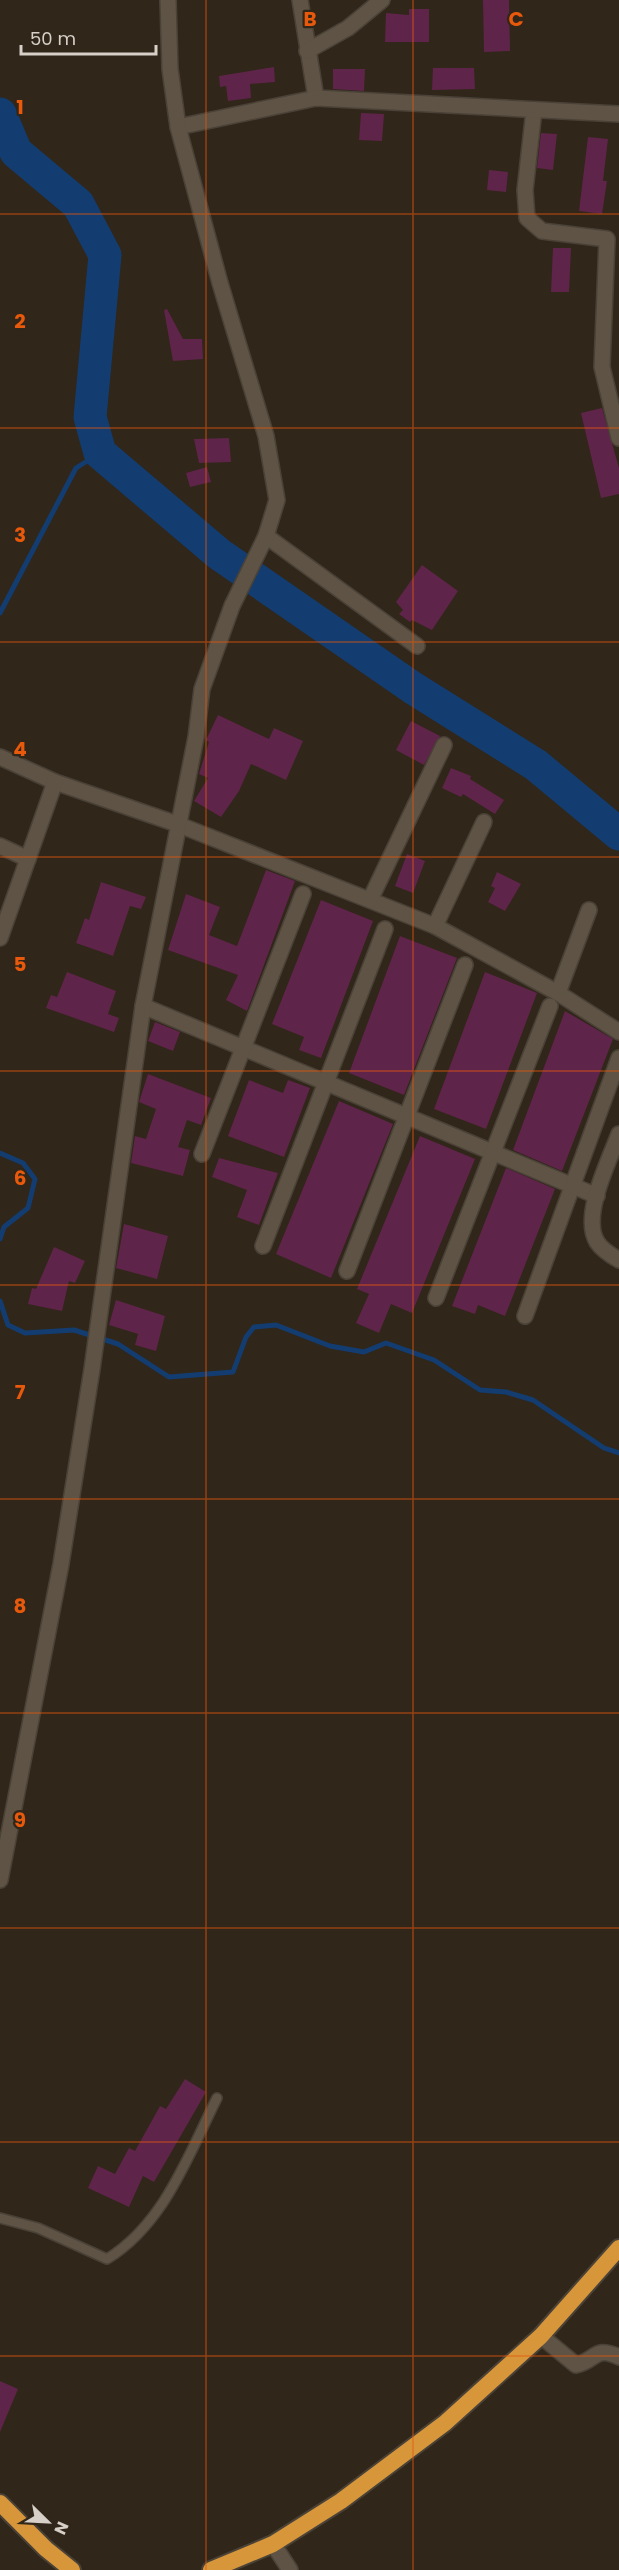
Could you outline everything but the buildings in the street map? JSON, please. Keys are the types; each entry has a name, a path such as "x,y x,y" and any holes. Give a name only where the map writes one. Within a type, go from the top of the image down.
{"highway":[{"path":"211,2570 273,2544 341,2501 445,2423 541,2336 619,2248"},
{"path":"0,2503 46,2549 72,2570"}],"street":[{"path":"0,1880 61,1564 92,1369 143,1006 196,736 202,689 232,606 267,536 278,500 266,436 220,283 178,127 170,69 168,0"},
{"path":"300,0 316,98"},
{"path":"307,51 348,28 382,0"},
{"path":"178,127 316,98 619,114"},
{"path":"534,110 525,190 527,218 542,231 613,238 602,367 619,438"},
{"path":"267,536 417,646"},
{"path":"370,900 444,745"},
{"path":"0,757 55,782 177,824 435,926 554,999 619,1032"},
{"path":"1,932 55,782"},
{"path":"435,926 484,822"},
{"path":"0,846 28,859"},
{"path":"202,1154 303,894"},
{"path":"436,1298 589,910"},
{"path":"263,1246 385,929"},
{"path":"348,1271 465,965"},
{"path":"143,1006 597,1196"},
{"path":"525,1316 619,1058"},
{"path":"619,1134 597,1196 591,1222 598,1244 619,1260"},
{"path":"541,2336 576,2366 597,2353 604,2352 619,2357"},
{"path":"273,2544 291,2570"}],"lane":[{"path":"0,2218 38,2228 107,2259 129,2245 150,2224 217,2098"}],"waterway":[{"path":"0,114 16,152 78,204 105,255 90,417 100,453 219,554 413,688 536,765 619,834"},
{"path":"0,613 76,468 100,453"},
{"path":"0,1153 23,1163 35,1179 28,1208 4,1227 0,1239"},
{"path":"0,1301 8,1325 25,1333 74,1330 118,1344 169,1377 233,1372 246,1337 254,1327 276,1325 330,1346 364,1352 386,1343 434,1360 480,1390 506,1392 533,1400 604,1448 619,1453"}]}
